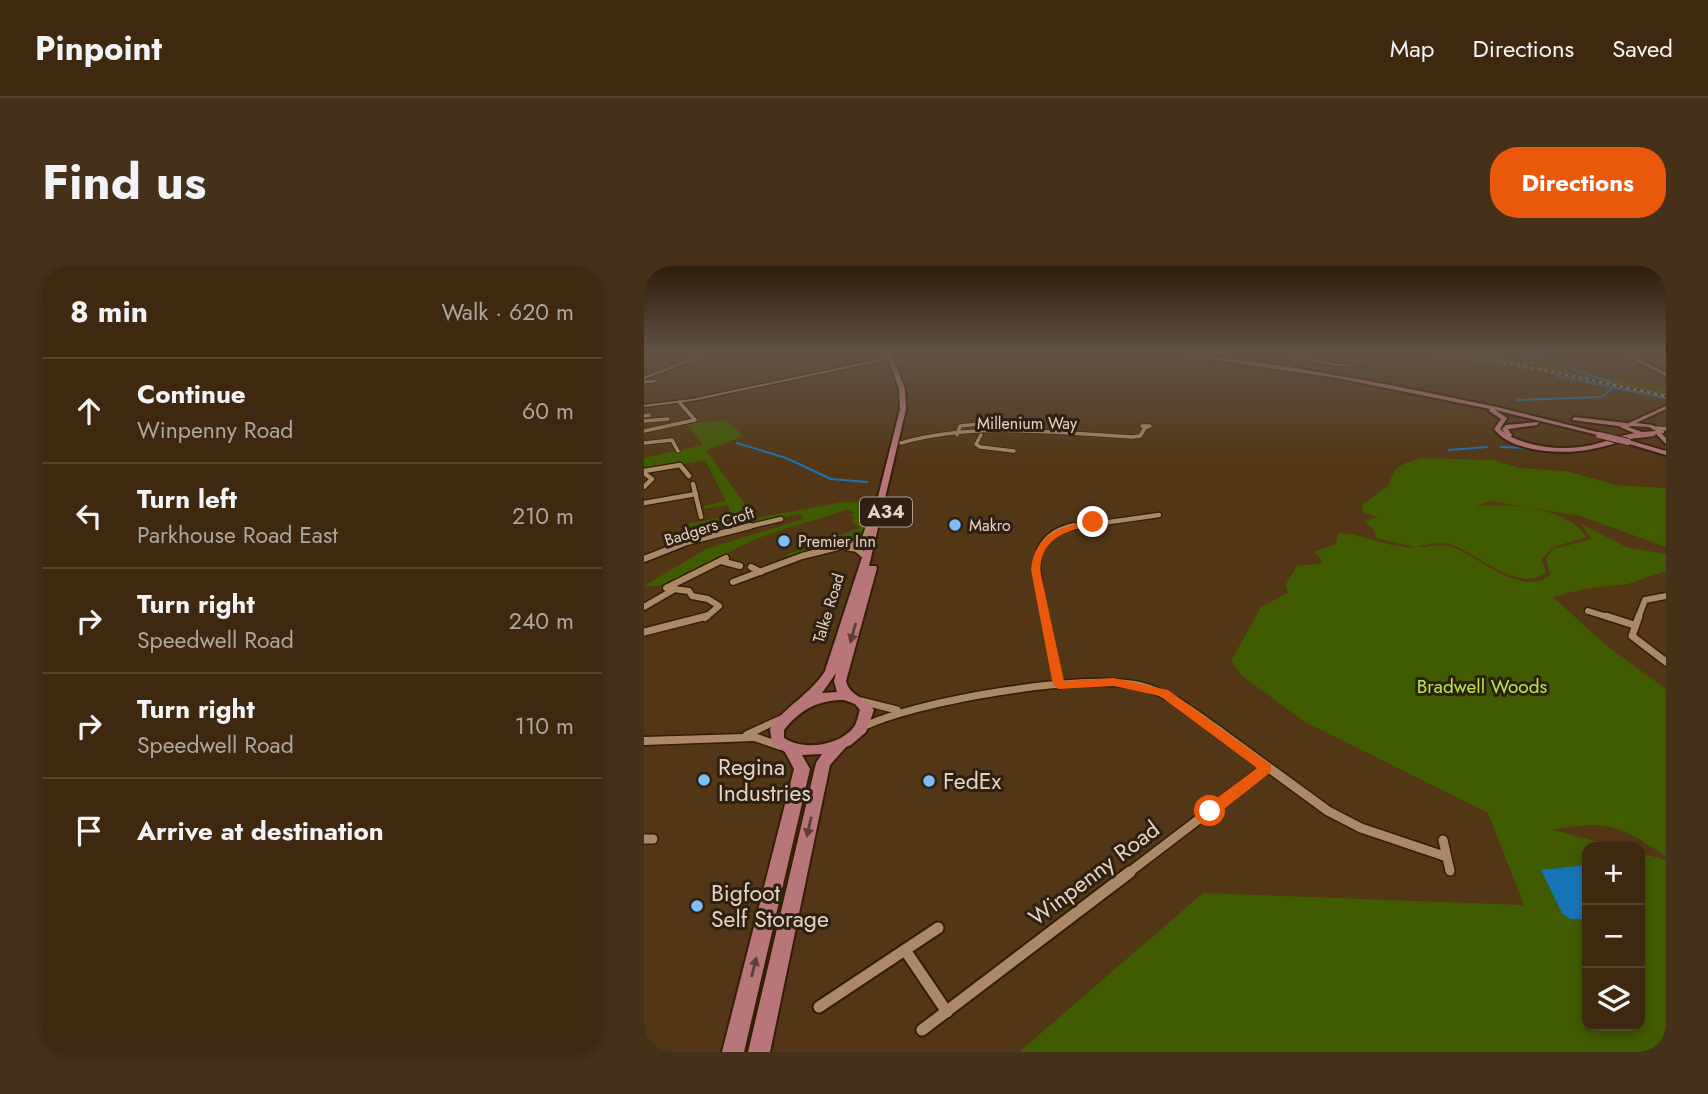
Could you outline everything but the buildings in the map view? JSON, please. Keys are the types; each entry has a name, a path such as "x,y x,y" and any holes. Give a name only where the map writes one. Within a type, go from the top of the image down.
{"highway":[{"name":"Talke Road","path":"804,704 822,686 831,671 882,499 905,400 902,391"},
{"name":"Talke Road","path":"854,698 842,690 840,681 884,524 910,399 906,391"},
{"path":"1411,391 1491,410 1504,418 1497,429 1499,433 1537,447 1582,449 1629,436 1659,432 1666,442"},
{"path":"1412,391 1666,451"},
{"path":"1424,391 1464,398 1602,434"},
{"path":"1424,391 1626,426"},
{"path":"1602,434 1539,423 1515,424 1505,429 1519,440 1565,447 1583,446 1619,434 1626,426"},
{"name":"A34","path":"786,716 804,704 828,696 854,698 867,714 857,732"},
{"path":"736,1042 802,769 776,735 786,716"},
{"path":"759,1052 823,763 841,743 857,732"},
{"path":"787,749 815,752 841,743"}],"main road":[{"path":"1626,426 1666,407"},
{"path":"1648,417 1650,424 1659,432"},
{"path":"1626,426 1659,432"}],"street":[{"path":"644,406 679,402 730,391"},
{"path":"644,431 695,420 679,402"},
{"path":"957,435 960,426 997,422 1001,418"},
{"path":"644,421 668,419"},
{"name":"Millenium Way","path":"902,439 957,435 1137,437 1145,428"},
{"path":"981,435 976,444 980,446 1014,451"},
{"path":"644,443 672,440 678,451"},
{"path":"644,472 680,465 689,476"},
{"path":"644,472 651,476 652,481 644,487"},
{"path":"693,484 701,517"},
{"path":"644,503 696,494"},
{"path":"733,582 802,556 864,538 882,499"},
{"path":"1059,685 1035,570 1040,547 1048,537 1070,527 1159,515"},
{"name":"Badgers Croft","path":"644,559 715,534 781,519"},
{"path":"838,547 857,549 866,557"},
{"path":"657,593 723,559 740,566"},
{"path":"751,567 761,572"},
{"path":"644,632 708,616 718,609 719,606 708,599 666,588"},
{"path":"644,607 676,589"},
{"path":"1666,596 1646,600 1634,625 1632,636 1666,662"},
{"path":"1588,611 1634,625"},
{"path":"857,732 877,719 902,710 1059,685 1114,682 1164,693 1328,811 1362,828 1444,856"},
{"path":"854,698 884,709 902,710"},
{"path":"733,738 754,732 786,716"},
{"path":"644,741 767,739 787,749"},
{"name":"Winpenny Road","path":"922,1030 1266,768"},
{"path":"1443,840 1444,856 1450,872"},
{"path":"819,1007 938,928"},
{"path":"905,950 947,1012"}],"green space":[{"path":"725,420 744,436 706,450 744,503 749,519 844,502 874,503 875,511 858,539 793,557 782,556 859,528 851,520 855,518 850,515 855,513 848,509 752,541 682,579 657,586 644,586 706,549 803,519 801,514 750,524 689,530 685,524 731,516 728,505 704,509 704,506 726,501 705,460 644,471 644,458 703,445 687,424"},
{"name":"Bradwell Woods","path":"1421,458 1494,460 1520,468 1566,471 1616,485 1666,488 1666,547 1580,516 1490,501 1475,507 1502,505 1535,509 1566,519 1578,527 1586,537 1554,547 1541,559 1546,572 1536,578 1512,576 1450,544 1417,547 1449,546 1498,572 1525,582 1538,581 1550,575 1546,559 1553,549 1592,539 1580,523 1626,547 1666,554 1666,571 1628,584 1584,589 1553,597 1607,646 1666,689 1666,857 1645,842 1612,828 1587,826 1553,830 1598,842 1582,842 1582,1031 1645,1031 1645,854 1666,860 1666,1052 1019,1052 1203,893 1524,905 1488,813 1303,721 1241,675 1231,661 1261,607 1288,593 1286,584 1297,566 1324,563 1314,552 1336,544 1338,533 1357,535 1395,546 1415,547 1376,538 1374,530 1364,521 1378,517 1363,512 1362,505 1389,485 1399,466"}],"water":[{"path":"1582,866 1582,919 1570,919 1562,913 1541,870"}],"waterway":[{"path":"1603,396 1609,391"},
{"path":"1629,391 1666,398"},
{"path":"1517,400 1601,397"},
{"path":"737,443 786,458 831,479 867,482"},
{"path":"1449,450 1487,447"},
{"path":"1501,447 1529,448"}],"railway":[{"path":"1641,391 1666,396"}],"place":[{"name":"Makro","path":"955,525"},
{"name":"Premier Inn","path":"784,541"},
{"name":"Regina Industries","path":"704,780"},
{"name":"FedEx","path":"929,781"},
{"name":"Bigfoot Self Storage","path":"697,906"}],"route":[{"path":"1093,522 1070,527 1048,537 1037,555 1035,570 1059,685 1114,682 1164,693 1180,702 1266,768 1210,811"}]}
